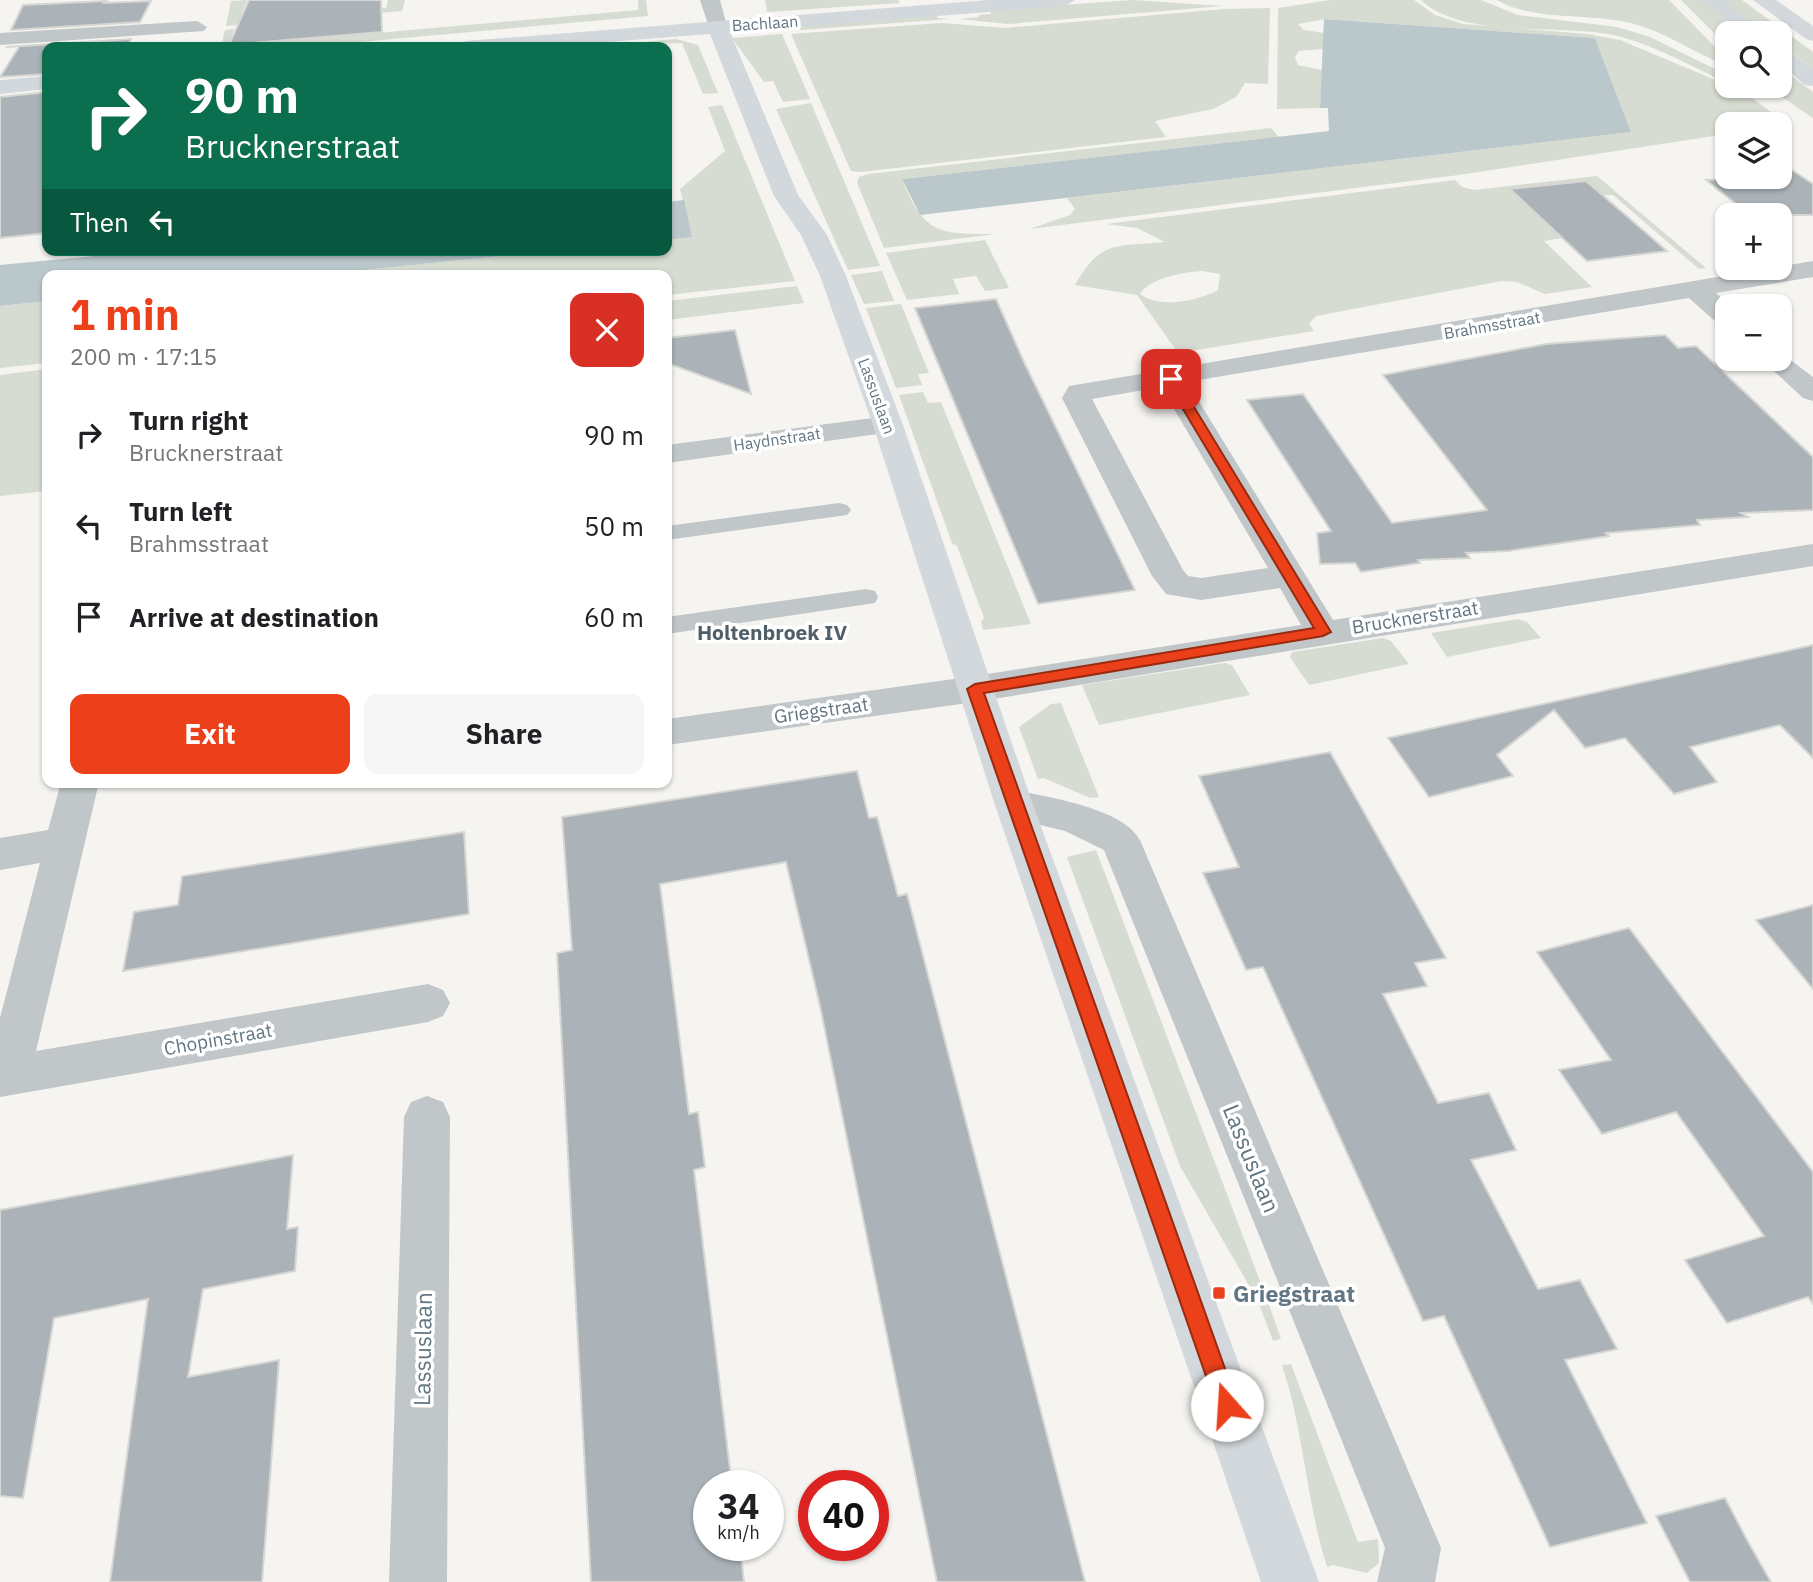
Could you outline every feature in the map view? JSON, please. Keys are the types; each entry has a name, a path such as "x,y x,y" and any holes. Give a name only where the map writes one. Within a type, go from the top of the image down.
{"street":[{"name":"Lassuslaan","path":"710,0 717,26 786,196 814,235 832,276 888,425 1014,805 1290,1582"},
{"name":"Bachlaan","path":"524,42 1065,0"},
{"path":"1712,0 1739,21"},
{"path":"1763,0 1813,35"},
{"path":"0,38 196,29"},
{"path":"1792,63 1813,80"},
{"path":"0,87 42,83"},
{"name":"Brahmsstraat","path":"1290,576 1201,589 1178,586 1168,576 1077,398 1079,392 1171,379 1813,269"},
{"path":"1697,290 1715,306"},
{"path":"1789,371 1813,392"},
{"path":"1171,379 1323,632"},
{"name":"Haydnstraat","path":"672,453 888,425"},
{"name":"Brucknerstraat","path":"975,689 1813,555"},
{"name":"Griegstraat","path":"672,731 975,689"},
{"name":"Chopinstraat","path":"79,788 4,1076 428,1003"},
{"name":"Lassuslaan","path":"1014,805 1074,818 1119,840 1413,1548 1406,1582"},
{"path":"0,854 66,843"},
{"name":"Lassuslaan","path":"418,1582 427,1117"}],"lane":[{"path":"672,532 839,510"},
{"path":"672,625 866,597"}],"shaded area":[{"path":"247,0 241,15 386,8 388,0 405,0 402,11 226,26 231,1"},
{"path":"638,0 646,0 648,16 359,42 274,42 638,10"},
{"path":"765,0 898,0 900,3 767,12"},
{"path":"1132,0 1223,6 1008,24 959,19 991,14 990,10"},
{"path":"1330,0 1414,0 1435,15 1463,24 1588,34 1620,40 1715,80 1715,98 1752,98 1771,112 1715,112 1715,136 1459,175 1030,229 1070,215 1075,209 1067,198 1631,132 1595,38 1325,19 1298,24 1304,30 1324,33 1323,49 1299,51 1295,57 1298,65 1322,70 1320,108 1277,109 1278,8"},
{"path":"1421,0 1481,0 1518,15 1617,27 1650,37 1715,69 1715,77 1643,44 1613,35 1486,25 1461,21 1439,12"},
{"path":"1497,0 1669,0 1715,47 1715,60 1631,23 1544,14 1511,7"},
{"path":"1681,0 1704,0 1728,21 1715,21 1715,34"},
{"path":"1720,0 1742,0 1771,21 1749,21"},
{"path":"1270,8 1268,84 1245,83 1236,97 1213,109 1155,121 1166,137 861,172 851,171 791,34 942,23 1005,28 1224,9"},
{"path":"936,14 938,18 950,19 774,32 772,26"},
{"path":"1324,19 1595,38 1631,132 920,215 902,179 1329,131 1328,108 1320,108"},
{"path":"234,29 230,42 222,42 225,30"},
{"path":"782,34 810,99 783,102 773,81 764,82 732,38"},
{"path":"1792,37 1813,52 1813,69 1792,53"},
{"path":"676,39 698,45 718,93 703,94 682,43 642,42"},
{"path":"1792,76 1813,92 1813,118 1784,98 1792,98"},
{"path":"811,103 880,266 848,270 776,109"},
{"path":"722,105 795,281 672,294 672,270 364,270 501,256 672,256 672,239 692,237 680,189 725,151 708,107"},
{"path":"1271,128 1279,137 902,179 918,211 936,228 960,233 996,234 884,248 857,183 859,177 868,174"},
{"path":"1597,176 1706,268 1699,269 1613,195 1583,196 1568,183 1511,190 1563,238 1544,241 1592,287 1545,294 1517,282 1502,281 1316,316 1309,324 1314,331 1178,353 1137,295 1075,285 1084,270 1102,252 1122,246 1165,242 1137,228 1106,224 1455,180 1462,187 1474,190","holes":["1202,271 1220,274 1218,290 1190,300 1158,301 1140,294 1151,284 1177,274"]},
{"path":"684,200 692,237 672,239 672,201"},
{"path":"985,240 1009,288 985,291 976,276 953,279 959,294 907,300 886,253"},
{"path":"94,256 501,256 364,270 42,270 42,302 0,306 0,265"},
{"path":"882,271 894,301 864,304 851,275"},
{"path":"797,286 804,303 672,319 672,300"},
{"path":"42,302 42,364 0,368 0,306"},
{"path":"901,304 929,373 918,374 922,385 896,388 866,308"},
{"path":"42,370 42,492 0,496 0,375"},
{"path":"923,392 928,403 941,402 1031,624 983,630 981,622 984,618 957,546 952,543 899,395"},
{"path":"1518,619 1527,622 1541,638 1447,657 1431,633"},
{"path":"1383,638 1391,641 1409,664 1309,685 1290,657 1292,652"},
{"path":"1225,663 1232,665 1250,695 1099,725 1082,685"},
{"path":"1061,703 1099,797 1090,798 1044,778 1038,779 1019,727 1051,704"},
{"path":"1096,850 1281,1339 1273,1341 1258,1301 1180,1166 1067,857"},
{"path":"1291,1364 1358,1542 1378,1539 1379,1563 1367,1573 1333,1565 1327,1567 1282,1365"}],"building":[{"path":"249,0 381,0 382,32 264,42 230,42"},
{"path":"106,1 104,3 151,1 140,22 11,30 23,5"},
{"path":"131,39 130,42 84,42"},
{"path":"42,45 42,74 0,77 19,47 6,47"},
{"path":"42,93 42,234 0,238 0,97"},
{"path":"1792,170 1813,184 1813,215 1792,215 1792,203 1735,203 1717,189 1792,189"},
{"path":"1706,180 1715,180 1715,187"},
{"path":"1586,181 1667,251 1587,261 1510,189"},
{"path":"996,299 1135,590 1038,604 915,308"},
{"path":"735,330 751,394 672,365 672,337"},
{"path":"1665,335 1678,348 1696,346 1715,364 1715,371 1722,371 1813,457 1813,510 1741,513 1748,517 1697,520 1700,525 1606,533 1609,536 1508,551 1466,553 1470,558 1418,560 1420,563 1361,572 1355,563 1320,564 1317,533 1331,531 1247,400 1303,394 1392,523 1487,510 1383,375 1546,344"},
{"path":"1813,645 1813,758 1780,725 1690,747 1717,782 1674,794 1625,738 1585,748 1554,710 1497,755 1513,776 1429,797 1388,738"},
{"path":"1330,752 1446,958 1415,963 1427,986 1383,994 1438,1103 1489,1093 1516,1150 1471,1160 1538,1289 1580,1280 1617,1349 1565,1360 1647,1523 1550,1547 1444,1316 1423,1321 1263,967 1246,970 1203,873 1239,867 1199,776"},
{"path":"857,771 869,818 877,817 898,896 907,894 1085,1582 937,1582 820,1006 786,862 660,884 689,1114 698,1112 705,1167 694,1170 730,1470 693,1470 693,1561 742,1561 744,1582 591,1582 557,953 572,950 562,817"},
{"path":"464,832 469,914 123,971 134,912 178,905 182,876"},
{"path":"1813,905 1813,989 1756,920"},
{"path":"1629,928 1813,1172 1813,1304 1808,1297 1727,1323 1685,1260 1764,1236 1676,1112 1602,1134 1559,1070 1611,1060 1537,952"},
{"path":"293,1155 287,1229 298,1227 295,1271 203,1289 188,1377 279,1360 262,1582 110,1582 148,1299 54,1318 23,1498 0,1496 0,1210"},
{"path":"1725,1498 1771,1582 1690,1582 1656,1516"}],"place":[{"name":"Griegstraat","path":"1219,1293"}],"district":[{"name":"Holtenbroek IV","path":"772,632"}],"route":[{"path":"1171,379 1323,632 975,689 1227,1405"}]}
